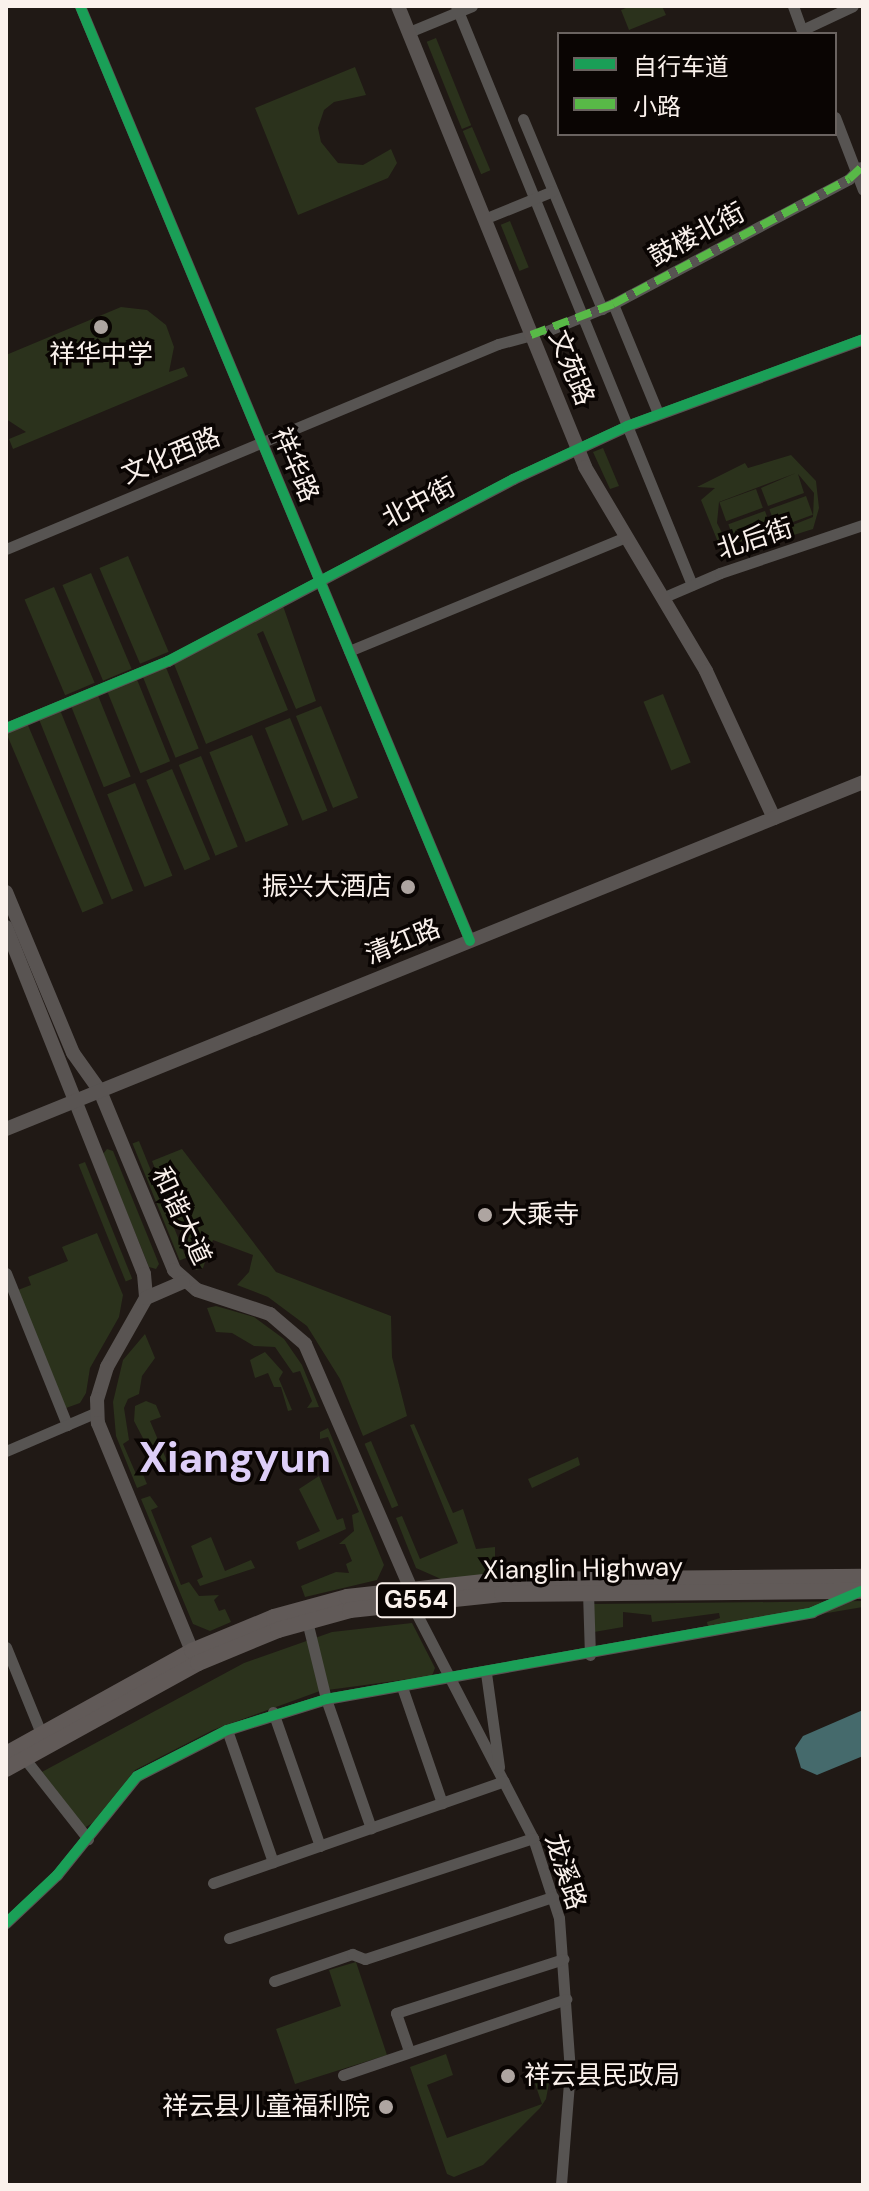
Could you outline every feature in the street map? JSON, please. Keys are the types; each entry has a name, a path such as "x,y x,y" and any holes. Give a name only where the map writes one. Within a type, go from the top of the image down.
{"highway":[{"name":"Xianglin Highway","path":"6,1769 25,1759 44,1739 192,1651 300,1609 543,1578 862,1586"},
{"name":"Xianglin Highway","path":"6,1754 44,1739 176,1674 307,1621 410,1594 862,1586"}],"main road":[{"name":"文苑路","path":"398,6 578,451 711,681 774,818"},
{"name":"清红路","path":"6,1129 863,782"},
{"name":"和谐大道","path":"6,892 73,1053 100,1091 174,1270 183,1282 253,1305 285,1323 305,1344 410,1594"},
{"name":"和谐大道","path":"6,927 61,1058 73,1102 144,1274 146,1298"},
{"path":"183,1282 146,1298 111,1358 97,1412 103,1439 192,1651"}],"street":[{"name":"祥华路","path":"80,6 470,941"},
{"path":"409,32 457,9 472,6"},
{"path":"793,6 803,32 853,6"},
{"path":"457,9 692,585"},
{"path":"523,119 553,191 658,413"},
{"path":"837,122 858,170 863,190"},
{"name":"鼓楼北街","path":"547,331 607,306 858,170"},
{"path":"484,219 553,191"},
{"name":"文化西路","path":"6,549 498,344 531,335"},
{"name":"北中街","path":"6,728 168,661 513,479 627,426 863,339"},
{"name":"北后街","path":"662,598 863,525"},
{"path":"349,651 625,537"},
{"path":"6,1273 67,1425"},
{"path":"6,1451 97,1412"},
{"path":"6,1923 88,1839 142,1772 227,1730 273,1712 326,1699 590,1655 812,1612 862,1586"},
{"path":"588,1592 590,1655"},
{"name":"龙溪路","path":"410,1594 448,1679 533,1838 553,1897 563,1959 570,2070 561,2185"},
{"path":"307,1621 326,1699 371,1828"},
{"path":"6,1647 44,1739"},
{"path":"213,1883 442,1803 501,1776 486,1673"},
{"path":"402,1687 442,1803"},
{"path":"273,1712 320,1846"},
{"path":"227,1730 273,1862"},
{"path":"25,1759 88,1839"},
{"path":"229,1938 533,1838"},
{"path":"274,1981 352,1954 365,1959 553,1897"},
{"path":"409,2051 396,2013 563,1959"},
{"path":"343,2075 566,1999"}],"green space":[{"path":"631,6 662,6 666,15 629,30 621,10"},
{"path":"436,38 471,125 462,129 427,42"},
{"path":"355,67 366,95 334,102 324,110 318,128 321,142 338,163 363,165 391,149 397,163 388,178 298,215 255,108"},
{"path":"472,127 490,170 481,174 463,131"},
{"path":"510,221 529,267 519,271 501,225"},
{"path":"121,307 147,310 166,325 174,347 169,372 184,367 188,376 13,449 9,439 26,432 6,419 6,355"},
{"path":"603,448 619,486 610,489 593,452"},
{"path":"791,455 816,481 819,508 813,529 724,557 701,500 715,488 697,487 745,463 748,468","holes":["796,473 761,488 768,506 804,493 798,474 814,493 813,517 737,547 725,539 717,523 719,502"]},
{"path":"756,489 763,508 726,521 719,502"},
{"path":"806,496 813,515 776,528 769,509"},
{"path":"765,511 772,530 735,543 728,524"},
{"path":"128,556 169,652 140,664 99,568"},
{"path":"91,573 132,669 103,681 62,585"},
{"path":"54,587 95,683 65,695 25,600"},
{"path":"282,603 316,701 296,709 263,631 257,634 288,710 206,744 174,664"},
{"path":"165,665 199,748 176,758 142,674"},
{"path":"136,677 170,761 140,773 106,689"},
{"path":"97,693 131,776 104,787 70,704"},
{"path":"663,694 691,763 671,770 644,702"},
{"path":"321,706 358,798 333,808 296,716"},
{"path":"60,710 133,891 112,899 39,719"},
{"path":"290,718 327,811 302,821 265,728"},
{"path":"27,723 104,903 82,912 6,732"},
{"path":"252,735 288,825 246,842 209,752"},
{"path":"201,756 238,847 215,856 179,765"},
{"path":"172,769 210,859 185,870 146,780"},
{"path":"135,783 172,876 145,887 107,794"},
{"path":"139,1141 186,1258 180,1260 133,1144"},
{"path":"107,1149 113,1151 159,1264 156,1269 149,1267 103,1154"},
{"path":"182,1149 276,1272 391,1316 392,1357 407,1416 363,1436 340,1379 307,1326 268,1297 237,1285 249,1272 253,1255 213,1240 203,1268 196,1270 152,1161"},
{"path":"85,1162 132,1279 126,1281 79,1165"},
{"path":"97,1233 123,1295 119,1317 90,1368 86,1393 80,1403 66,1408 18,1290 31,1285 28,1277 68,1261 62,1247"},
{"path":"216,1306 254,1317 284,1339 302,1365 319,1407 307,1408 312,1401 300,1371 293,1373 275,1347 254,1346 232,1333 216,1332 207,1308"},
{"path":"145,1334 155,1358 142,1376 139,1394 128,1399 124,1408 129,1440 123,1444 136,1474 142,1472 147,1484 137,1488 116,1436 113,1402 123,1360"},
{"path":"265,1352 283,1372 279,1379 292,1410 288,1411 281,1387 274,1387 268,1373 255,1378 250,1360"},
{"path":"146,1401 156,1405 161,1417 150,1421 167,1461 157,1465 134,1421 135,1406"},
{"path":"414,1424 453,1513 463,1509 476,1549 495,1547 495,1567 528,1566 527,1579 441,1579 416,1568 396,1518 402,1516 420,1559 458,1543 410,1425"},
{"path":"328,1428 384,1565 377,1580 305,1597 301,1586 336,1572 349,1573 346,1564 352,1561 345,1544 339,1544 354,1531 352,1515 359,1512 328,1437 320,1439 320,1432"},
{"path":"371,1441 398,1505 392,1508 365,1444"},
{"path":"578,1457 580,1465 532,1488 528,1479"},
{"path":"319,1476 337,1520 343,1518 346,1529 299,1550 296,1542 320,1531 299,1489"},
{"path":"150,1496 158,1507 151,1510 181,1585 189,1582 199,1596 219,1595 214,1600 219,1611 225,1609 231,1622 210,1631 193,1624 141,1499"},
{"path":"211,1537 225,1571 251,1560 255,1568 200,1586 197,1580 203,1577 191,1546"},
{"path":"863,1601 863,1607 709,1633 707,1622 720,1618 719,1613 652,1622 651,1615 623,1612 623,1627 594,1632 594,1604"},
{"path":"412,1623 435,1668 432,1676 320,1691 213,1730 135,1770 96,1821 84,1828 40,1773 244,1663 332,1632"},
{"path":"356,1962 387,2055 295,2084 276,2029 341,2006 329,1970"},
{"path":"446,2054 453,2075 427,2085 447,2138 542,2104 529,2066 534,2064 539,2076 551,2072 546,2099 540,2108 483,2165 454,2177 447,2174 410,2067"}],"water":[{"path":"863,1710 863,1756 817,1775 801,1768 795,1748 803,1736"}],"marked path":[{"path":"531,335 613,304 849,179 863,166"}],"cycle path":[{"path":"80,6 470,941"},
{"path":"6,728 168,661 513,479 627,426 863,339"},
{"path":"6,1923 57,1875 137,1776 227,1730 326,1699 812,1612 861,1591"}],"place":[{"name":"祥华中学","path":"101,327"},
{"name":"振兴大酒店","path":"408,887"},
{"name":"大乘寺","path":"485,1215"},
{"name":"祥云县民政局","path":"508,2076"},
{"name":"祥云县儿童福利院","path":"386,2107"}],"district":[{"name":"Xiangyun","path":"235,1458"}]}
